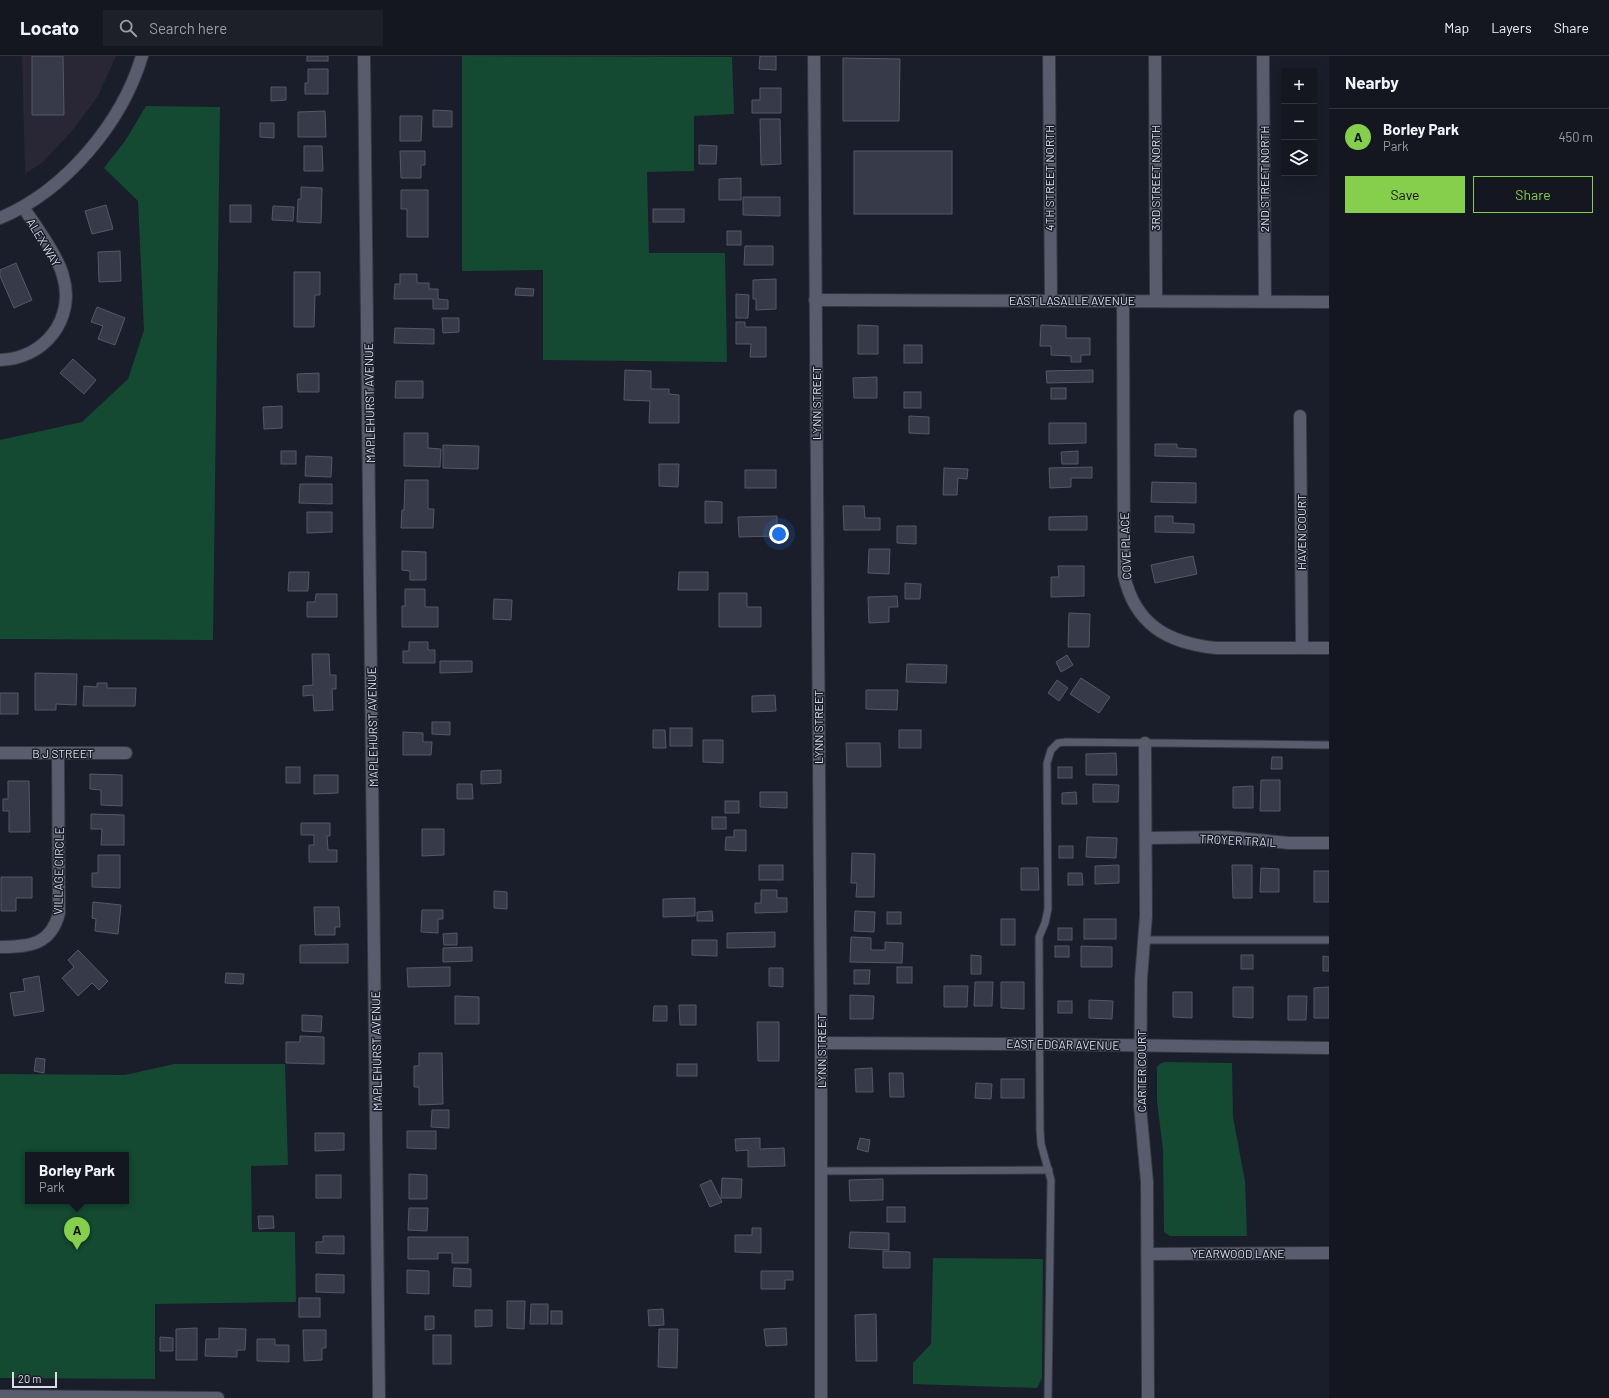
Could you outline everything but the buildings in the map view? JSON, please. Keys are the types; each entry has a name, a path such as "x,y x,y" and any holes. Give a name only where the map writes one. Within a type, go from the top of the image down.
{"street":[{"path":"0,218 23,207 64,176 89,150 124,99 142,56"},
{"name":"MAPLEHURST AVENUE","path":"364,56 368,294 379,1398"},
{"name":"LYNN STREET","path":"814,56 821,1043 821,1398"},
{"name":"4TH STREET NORTH","path":"1049,56 1051,300"},
{"name":"3RD STREET NORTH","path":"1155,56 1156,300"},
{"name":"2ND STREET NORTH","path":"1263,56 1265,301"},
{"name":"ALEX WAY","path":"0,360 11,360 23,357 43,345 55,332 61,322 66,304 63,275 56,259 23,207"},
{"name":"EAST LASALLE AVENUE","path":"815,300 1156,300 1329,302"},
{"name":"COVE PLACE","path":"1123,300 1124,575 1127,588 1135,606 1147,622 1157,630 1168,637 1183,643 1216,648 1329,648"},
{"name":"HAVEN COURT","path":"1300,416 1302,648"},
{"name":"CARTER COURT","path":"1145,744 1146,916 1141,979 1140,1106 1147,1176 1148,1398"},
{"name":"B J STREET","path":"0,753 126,753"},
{"name":"VILLAGE CIRCLE","path":"0,947 30,946 39,942 49,934 57,922 59,913 58,753"},
{"name":"TROYER TRAIL","path":"1146,838 1227,837 1289,843 1329,843"},
{"name":"EAST EDGAR AVENUE","path":"821,1043 1329,1048"},
{"name":"YEARWOOD LANE","path":"1148,1254 1329,1253"},
{"path":"0,1396 218,1398"}],"lane":[{"path":"1048,1398 1052,1180 1040,1137 1039,937 1045,923 1048,909 1047,763 1051,750 1058,743 1066,742 1329,745"},
{"path":"1144,940 1329,940"},
{"path":"820,1171 1049,1170"}],"shaded area":[{"path":"22,56 116,56 98,96 72,131 43,162 25,174"}],"green space":[{"path":"462,56 732,57 734,114 694,116 694,171 647,172 649,253 725,253 727,362 543,360 543,270 462,271"},
{"path":"146,106 220,107 213,640 0,639 0,440 82,422 128,379 144,330 138,201 104,168 125,141"},
{"path":"1161,1063 1232,1063 1233,1117 1245,1181 1247,1236 1170,1236 1164,1232 1163,1150 1157,1101 1157,1067"},
{"path":"174,1064 285,1064 288,1165 251,1166 252,1232 295,1232 296,1302 155,1304 155,1379 0,1378 0,1074 125,1075"},
{"path":"933,1258 1043,1259 1042,1378 1037,1388 913,1384 913,1363 931,1344"}],"place":[{"name":"Borley Park","path":"77,1250"}]}
